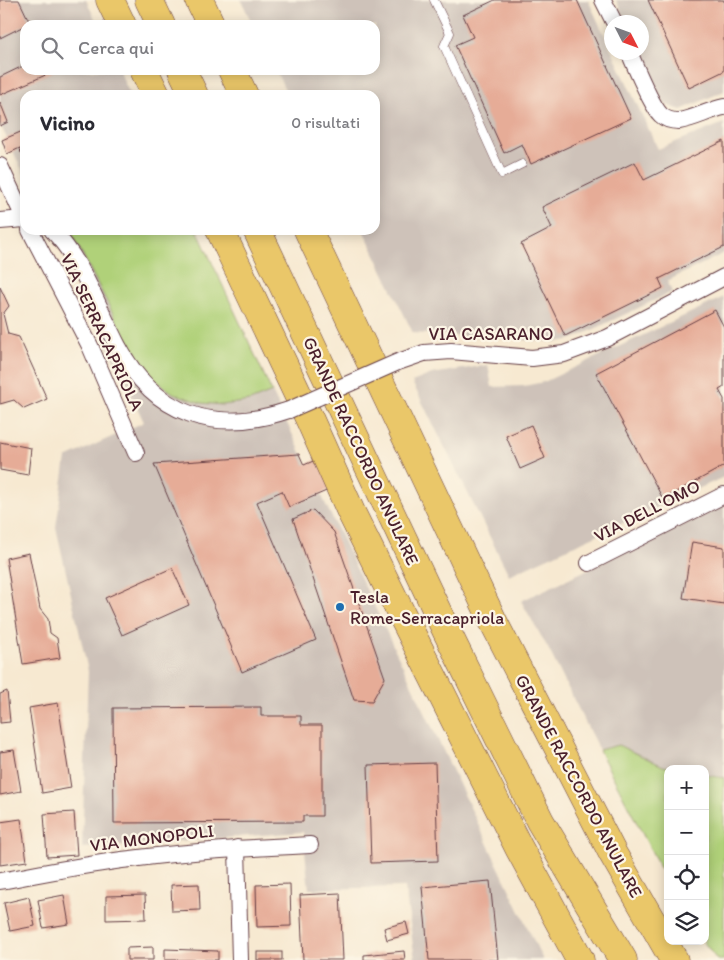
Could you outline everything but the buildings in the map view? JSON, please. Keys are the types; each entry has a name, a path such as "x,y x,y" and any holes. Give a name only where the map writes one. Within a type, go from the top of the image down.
{"highway":[{"path":"110,0 120,20"},
{"path":"149,0 159,20"},
{"path":"199,0 209,20"},
{"path":"146,75 154,90"},
{"path":"184,75 192,90"},
{"path":"234,75 242,90"},
{"path":"222,235 351,512 515,840 577,957"},
{"name":"GRANDE RACCORDO ANULARE","path":"259,235 447,632 540,821 623,960"},
{"name":"GRANDE RACCORDO ANULARE","path":"310,235 489,614 613,854 674,960"},
{"path":"613,854 664,921"},
{"path":"682,945 693,960"}],"street":[{"path":"603,0 610,15"},
{"path":"633,60 657,110 666,119 674,121 683,120 706,111 724,107"},
{"path":"0,166 20,208"},
{"path":"0,221 20,219"},
{"name":"VIA SERRACAPRIOLA","path":"33,235 90,346 136,453"},
{"name":"VIA CASARANO","path":"56,235 76,261 115,340 128,363 139,377 161,398 183,412 220,421 257,419 289,410 398,362 424,353 451,351 532,358 564,354 607,338 724,277"},
{"name":"VIA DELL'OMO","path":"589,563 724,495"},
{"name":"VIA MONOPOLI","path":"0,881 125,860 237,848 310,845"},
{"path":"237,848 240,960"}],"lane":[{"path":"434,0 450,33 444,46 502,174 522,164"}],"shaded area":[{"path":"0,0 86,0 96,20 20,20 20,75 121,75 128,90 20,90 20,166 0,124"},
{"path":"241,0 588,0 604,34 604,60 616,60 658,149 724,123 724,253 667,281 672,292 573,339 557,342 413,333 365,235 380,235 380,90 285,90 278,75 380,75 380,20 251,20"},
{"path":"616,0 724,0 724,91 681,110 664,104 643,60 649,60 649,15 623,15"},
{"path":"53,235 197,235 543,960 415,960 405,887 309,889 303,832 82,848 88,671 56,527 66,458 144,422"},
{"path":"724,297 724,477 509,575 412,382 432,374 488,365 492,387 524,386 544,382"},
{"path":"724,505 724,778 709,776 709,765 664,766 618,745 599,750 548,648 521,601"}],"green space":[{"path":"73,235 199,235 272,392 250,401 223,405 201,403 173,393 150,376 133,353"},
{"path":"618,745 664,766 664,875 599,750"},
{"path":"709,776 724,778 724,960 717,960 706,945 709,945"}],"place":[{"name":"Tesla Rome-Serracapriola","path":"340,607"}]}
